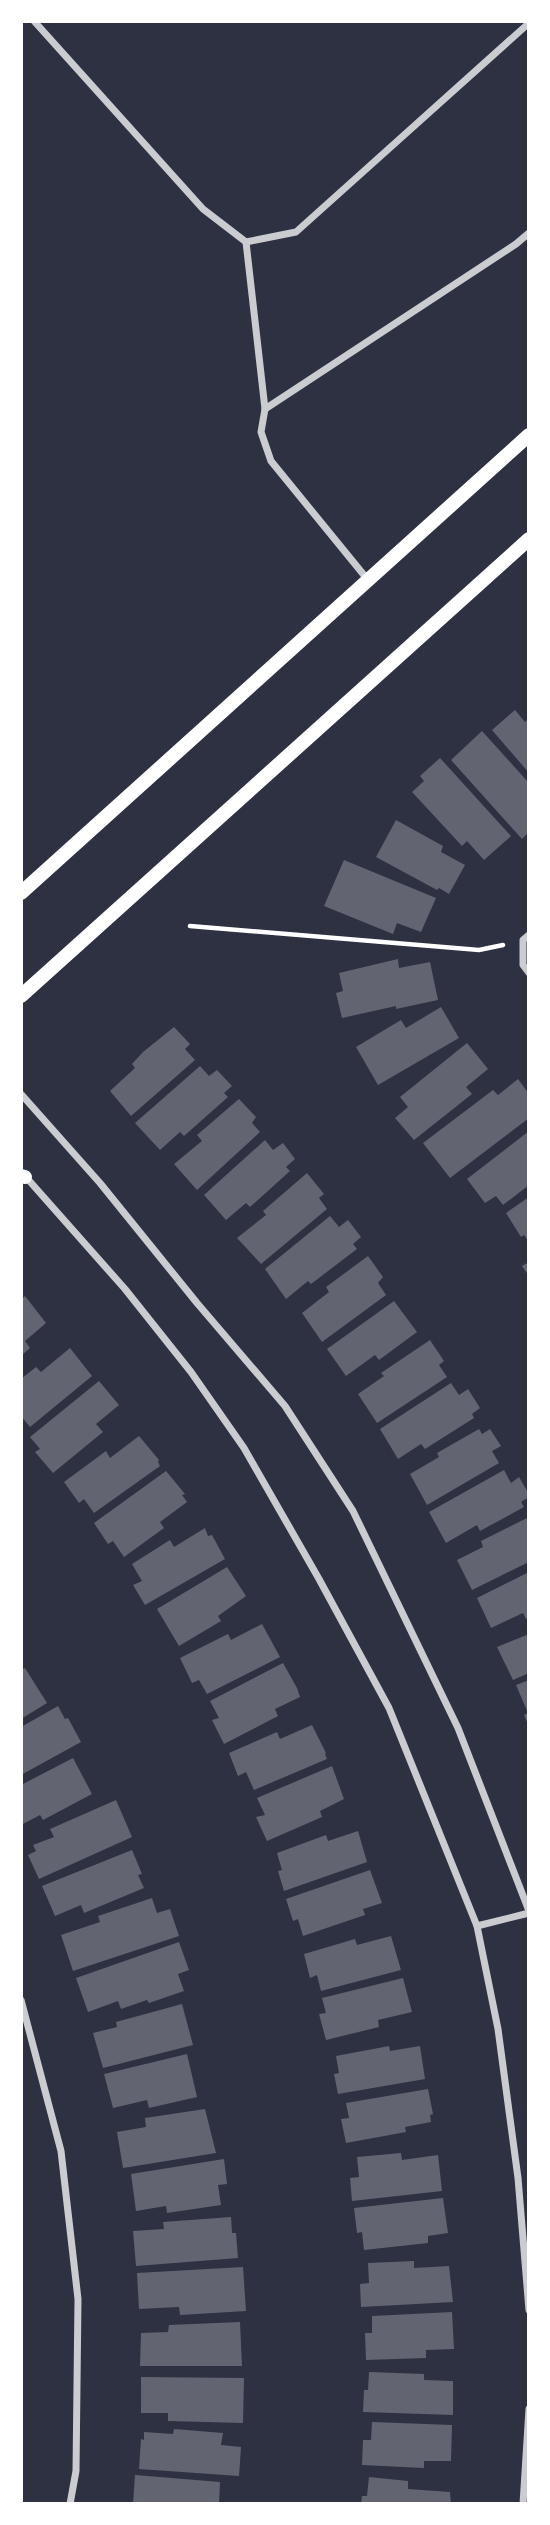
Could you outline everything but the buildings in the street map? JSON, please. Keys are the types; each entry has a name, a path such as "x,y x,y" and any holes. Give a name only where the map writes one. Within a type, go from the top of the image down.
{"main road":[{"path":"21,893 529,435"},
{"path":"21,996 529,539"}],"street":[{"path":"34,21 203,209 246,242 265,409 261,432 271,461 368,580"},
{"path":"246,242 296,232 529,23"},
{"path":"265,409 529,233"},
{"path":"526,938 523,965 529,973"},
{"path":"21,1094 100,1183 285,1406 352,1511 458,1728 529,1912 477,1926"},
{"path":"23,1175 133,1299 191,1372 244,1448 389,1709 477,1926 498,2029 516,2164 529,2310"},
{"path":"21,2000 61,2151 78,2299 76,2471 69,2504"},
{"path":"523,2504 529,2409"}],"path":[{"path":"190,926 479,950 526,938"}]}
